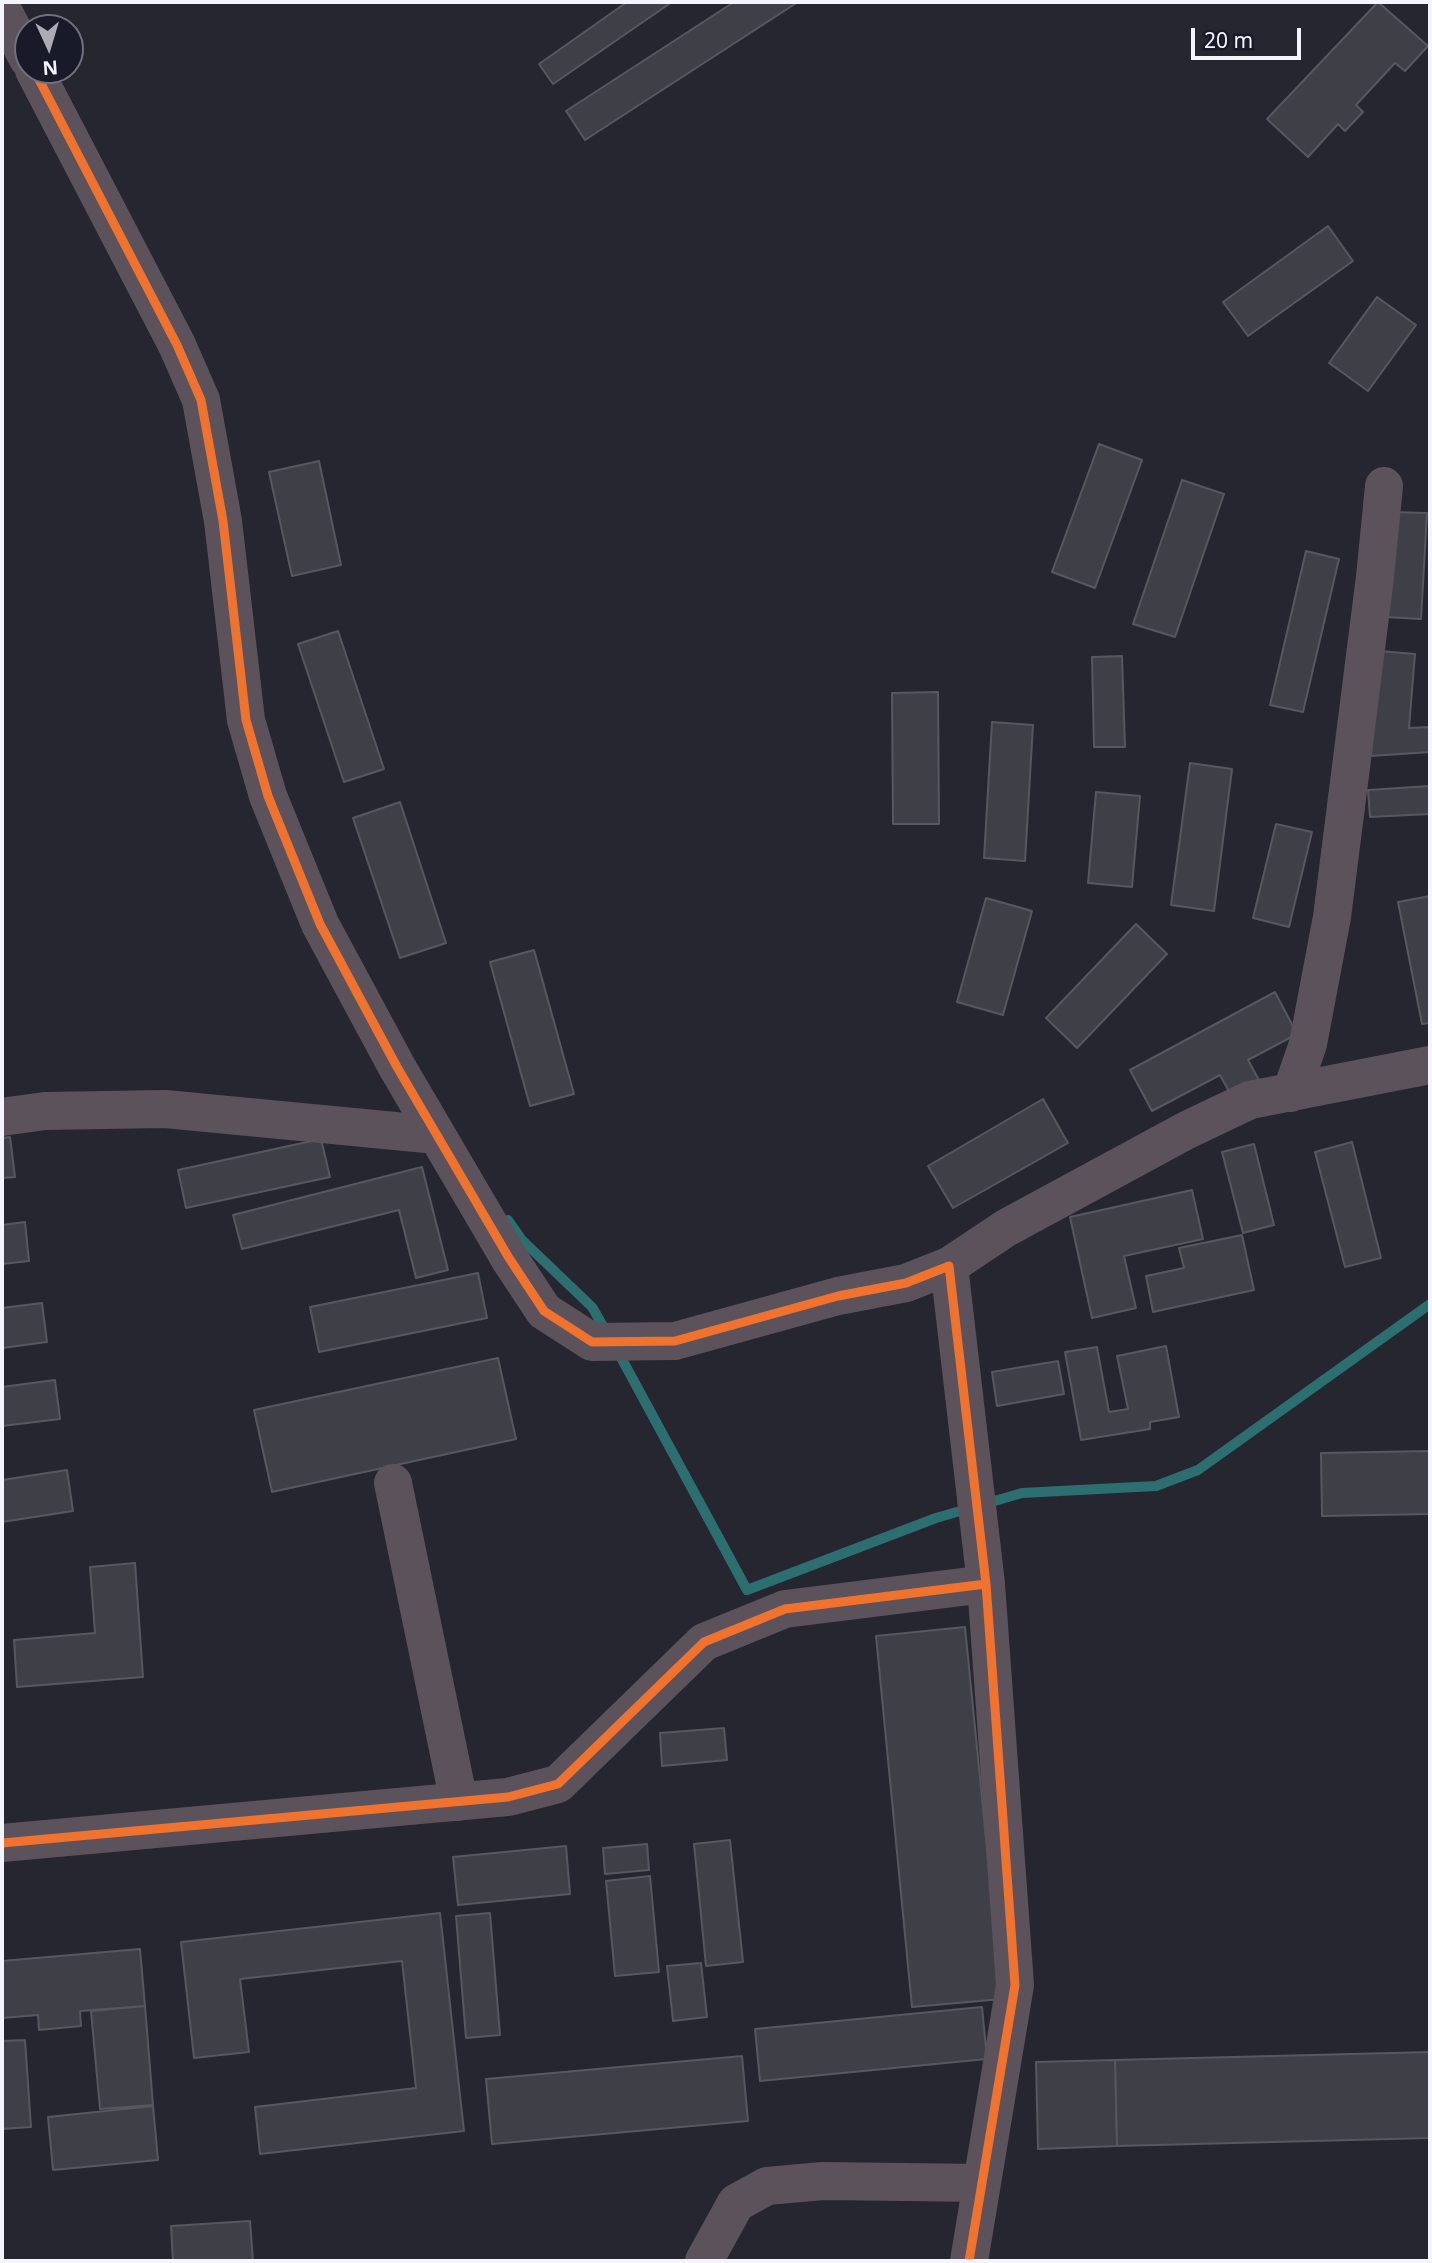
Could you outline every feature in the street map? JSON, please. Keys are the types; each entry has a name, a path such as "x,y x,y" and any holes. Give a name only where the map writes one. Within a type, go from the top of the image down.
{"street":[{"path":"2,9 14,32"},
{"path":"41,84 177,345 201,400 223,522 246,720 268,796 320,924 397,1067 509,1258 544,1311 592,1342 675,1341 838,1296 906,1283 949,1266 1006,1228 1187,1130 1250,1100 1430,1065"},
{"path":"1291,1093 1308,1044 1332,917 1376,576 1384,486"},
{"path":"2,1116 45,1111 165,1109 437,1135"},
{"path":"949,1266 986,1584 1015,1985 969,2261"},
{"path":"393,1483 459,1802"},
{"path":"2,1843 508,1797 558,1784 704,1642 785,1609 986,1584"},
{"path":"704,2261 736,2203 767,2186 823,2180 982,2183"}],"building":[{"path":"627,2 672,2 553,84 539,64"},
{"path":"734,2 798,2 585,140 566,111"},
{"path":"1378,2 1428,46 1405,71 1395,63 1356,105 1363,112 1345,131 1338,124 1308,157 1267,119"},
{"path":"1328,226 1353,261 1248,336 1223,302"},
{"path":"1377,297 1416,325 1368,391 1329,363"},
{"path":"1099,444 1142,460 1095,588 1052,572"},
{"path":"319,461 341,565 292,576 269,472"},
{"path":"1182,480 1224,494 1175,637 1133,624"},
{"path":"1392,512 1427,513 1421,619 1385,617"},
{"path":"1306,551 1339,559 1303,712 1270,705"},
{"path":"338,631 384,769 344,782 298,644"},
{"path":"1380,651 1415,654 1409,728 1430,727 1430,752 1371,756"},
{"path":"1122,656 1125,747 1094,747 1092,657"},
{"path":"938,692 939,824 893,824 892,693"},
{"path":"992,722 1033,725 1025,861 984,858"},
{"path":"1190,763 1232,769 1214,911 1171,905"},
{"path":"1430,786 1430,814 1370,817 1368,790"},
{"path":"1096,792 1140,796 1132,887 1088,883"},
{"path":"400,802 446,943 400,958 353,818"},
{"path":"1276,824 1312,832 1289,927 1253,918"},
{"path":"1430,896 1430,1023 1422,1024 1398,902"},
{"path":"986,898 1032,911 1003,1015 957,1002"},
{"path":"1136,924 1167,954 1077,1048 1046,1018"},
{"path":"534,950 574,1094 530,1106 490,962"},
{"path":"1275,992 1297,1034 1248,1060 1260,1082 1232,1097 1220,1075 1152,1111 1130,1070"},
{"path":"1043,1099 1068,1143 953,1208 928,1166"},
{"path":"10,1137 15,1177 2,1178 2,1138"},
{"path":"321,1139 330,1177 186,1208 178,1170"},
{"path":"1352,1142 1381,1258 1345,1267 1315,1152"},
{"path":"1254,1144 1274,1225 1243,1233 1222,1152"},
{"path":"422,1167 448,1270 416,1278 399,1210 242,1249 233,1215"},
{"path":"1192,1190 1203,1239 1124,1256 1136,1308 1092,1318 1070,1217"},
{"path":"25,1222 29,1261 2,1264 2,1225"},
{"path":"1242,1235 1254,1290 1153,1312 1146,1276 1184,1268 1179,1248"},
{"path":"478,1273 487,1318 319,1352 310,1307"},
{"path":"42,1303 47,1342 2,1348 2,1308"},
{"path":"1166,1346 1179,1417 1150,1422 1150,1429 1081,1440 1065,1352 1097,1347 1109,1412 1128,1409 1117,1356"},
{"path":"498,1358 516,1439 272,1492 254,1410"},
{"path":"1058,1361 1064,1394 997,1406 992,1372"},
{"path":"55,1380 60,1419 2,1426 2,1387"},
{"path":"1430,1451 1430,1514 1322,1516 1321,1453"},
{"path":"67,1470 73,1511 2,1522 2,1480"},
{"path":"135,1563 143,1677 17,1687 14,1640 95,1633 90,1567"},
{"path":"965,1627 1002,1999 912,2007 876,1636"},
{"path":"724,1728 727,1760 662,1766 660,1733"},
{"path":"730,1840 743,1962 706,1966 694,1844"},
{"path":"647,1844 649,1870 605,1874 603,1848"},
{"path":"566,1846 570,1894 458,1905 453,1857"},
{"path":"650,1876 659,1972 615,1976 606,1881"},
{"path":"440,1913 464,2131 260,2154 255,2107 416,2088 402,1961 240,1979 249,2052 194,2058 181,1942"},
{"path":"490,1913 500,2035 466,2038 456,1916"},
{"path":"140,1949 145,2006 80,2011 81,2026 39,2030 38,2015 2,2018 2,1961"},
{"path":"701,1963 707,2017 673,2021 667,1966"},
{"path":"145,2006 153,2105 100,2109 91,2011"},
{"path":"982,2007 987,2059 760,2081 755,2029"},
{"path":"25,2040 31,2127 2,2129 2,2041"},
{"path":"1430,2052 1430,2138 1117,2146 1115,2060"},
{"path":"742,2056 748,2121 492,2144 486,2079"},
{"path":"1115,2060 1117,2146 1038,2149 1036,2062"},
{"path":"153,2106 158,2160 53,2170 48,2117"},
{"path":"250,2221 253,2261 173,2261 171,2226"}],"waterway":[{"path":"508,1220 522,1240 592,1307 607,1333"},
{"path":"617,1350 747,1590 936,1518 1022,1493 1156,1486 1198,1470 1430,1304"}],"cycle path":[{"path":"41,84 177,345 201,400 223,521 246,720 268,796 320,924 397,1067 509,1258 544,1311 592,1342 675,1341 838,1296 906,1283 949,1266 986,1584 1015,1985 969,2261"},
{"path":"2,1843 508,1797 558,1784 704,1642 785,1609 986,1584"}]}
